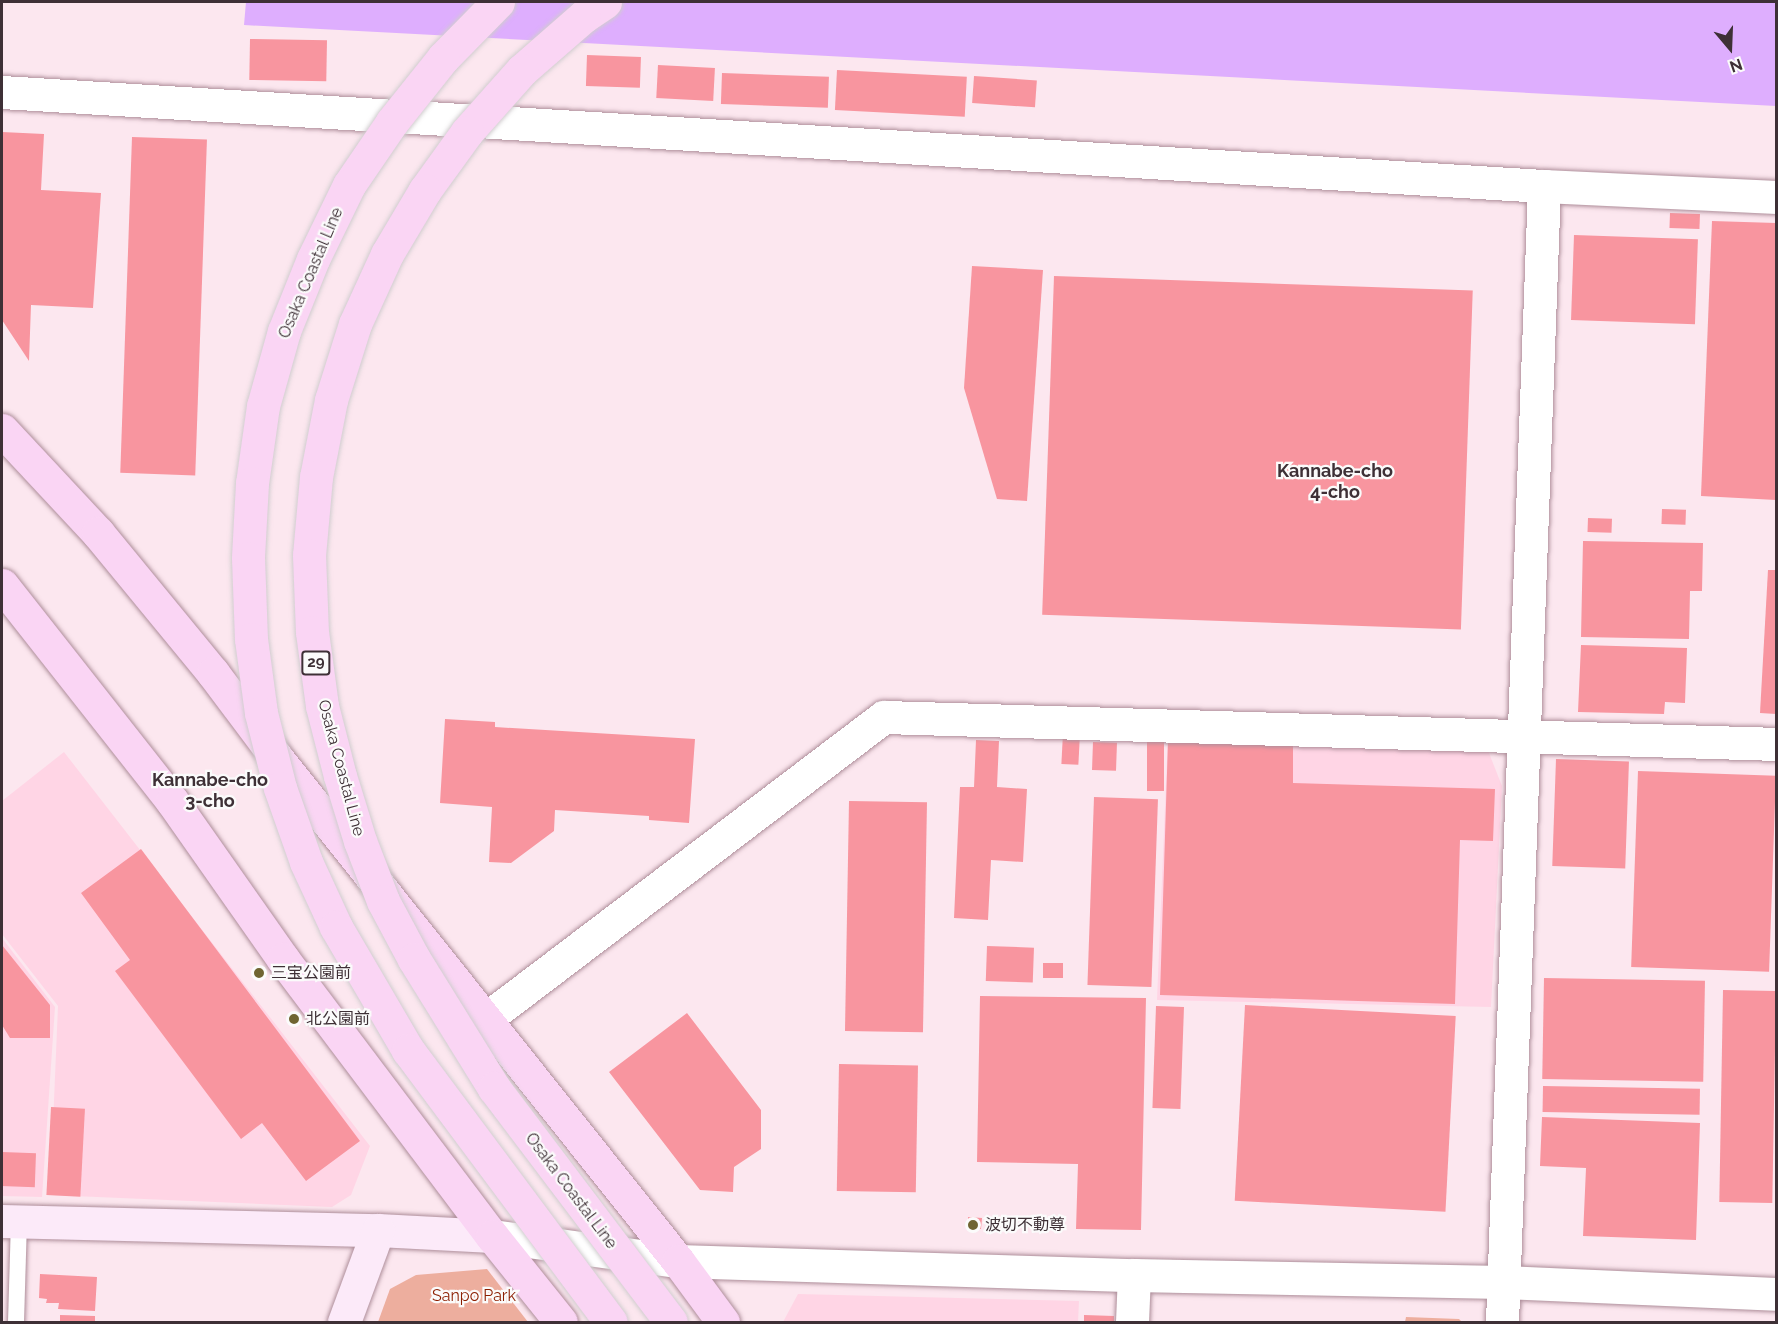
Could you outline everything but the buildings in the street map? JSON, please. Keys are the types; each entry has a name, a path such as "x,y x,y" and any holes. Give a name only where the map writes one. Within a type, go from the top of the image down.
{"main road":[{"name":"Osaka Coastal Line","path":"498,2 443,58 392,122 349,185 313,259 284,331 263,406 252,483 248,558 251,639 261,714 280,788 306,862 336,927 408,1050 611,1323"},
{"name":"Osaka Coastal Line","path":"605,2 584,16 522,70 467,132 425,190 387,254 355,324 331,400 316,477 309,555 312,632 322,706 340,776 360,841 383,901 424,976 494,1088 671,1323"},
{"path":"2,430 98,532 213,673 276,757 487,1018 678,1261 723,1323"},
{"path":"2,585 172,801 283,959 492,1236 561,1323"}],"street":[{"path":"2,92 1544,186 1776,197"},
{"path":"1502,1323 1544,186"},
{"path":"487,1018 884,717 1776,744"},
{"path":"10,1221 378,1230 492,1236 678,1261 1134,1275 1503,1282 1776,1294"},
{"path":"344,1323 378,1230"},
{"path":"1132,1323 1134,1275"}],"lane":[{"path":"10,1221 16,1323"}],"shaded area":[{"path":"246,2 1776,2 1776,106 244,25"},
{"path":"1168,735 1487,748 1502,786 1491,1007 1157,1000"},
{"path":"64,752 370,1146 351,1195 332,1207 50,1195 58,1006 2,934 2,801"},
{"path":"2,938 55,1007 42,1197 2,1196"},
{"path":"798,1294 1079,1301 1078,1322 783,1322"}],"green space":[{"name":"Sanpo Park","path":"487,1269 528,1322 378,1322 390,1289 416,1275"},
{"path":"1406,1317 1459,1319 1462,1322 1405,1322"}],"place":[{"name":"三宝公園前","path":"259,973"},
{"name":"北公園前","path":"294,1019"},
{"name":"波切不動尊","path":"973,1225"}],"district":[{"name":"Kannabe-cho 4-cho","path":"1335,482"},
{"name":"Kannabe-cho 3-cho","path":"210,791"}]}
